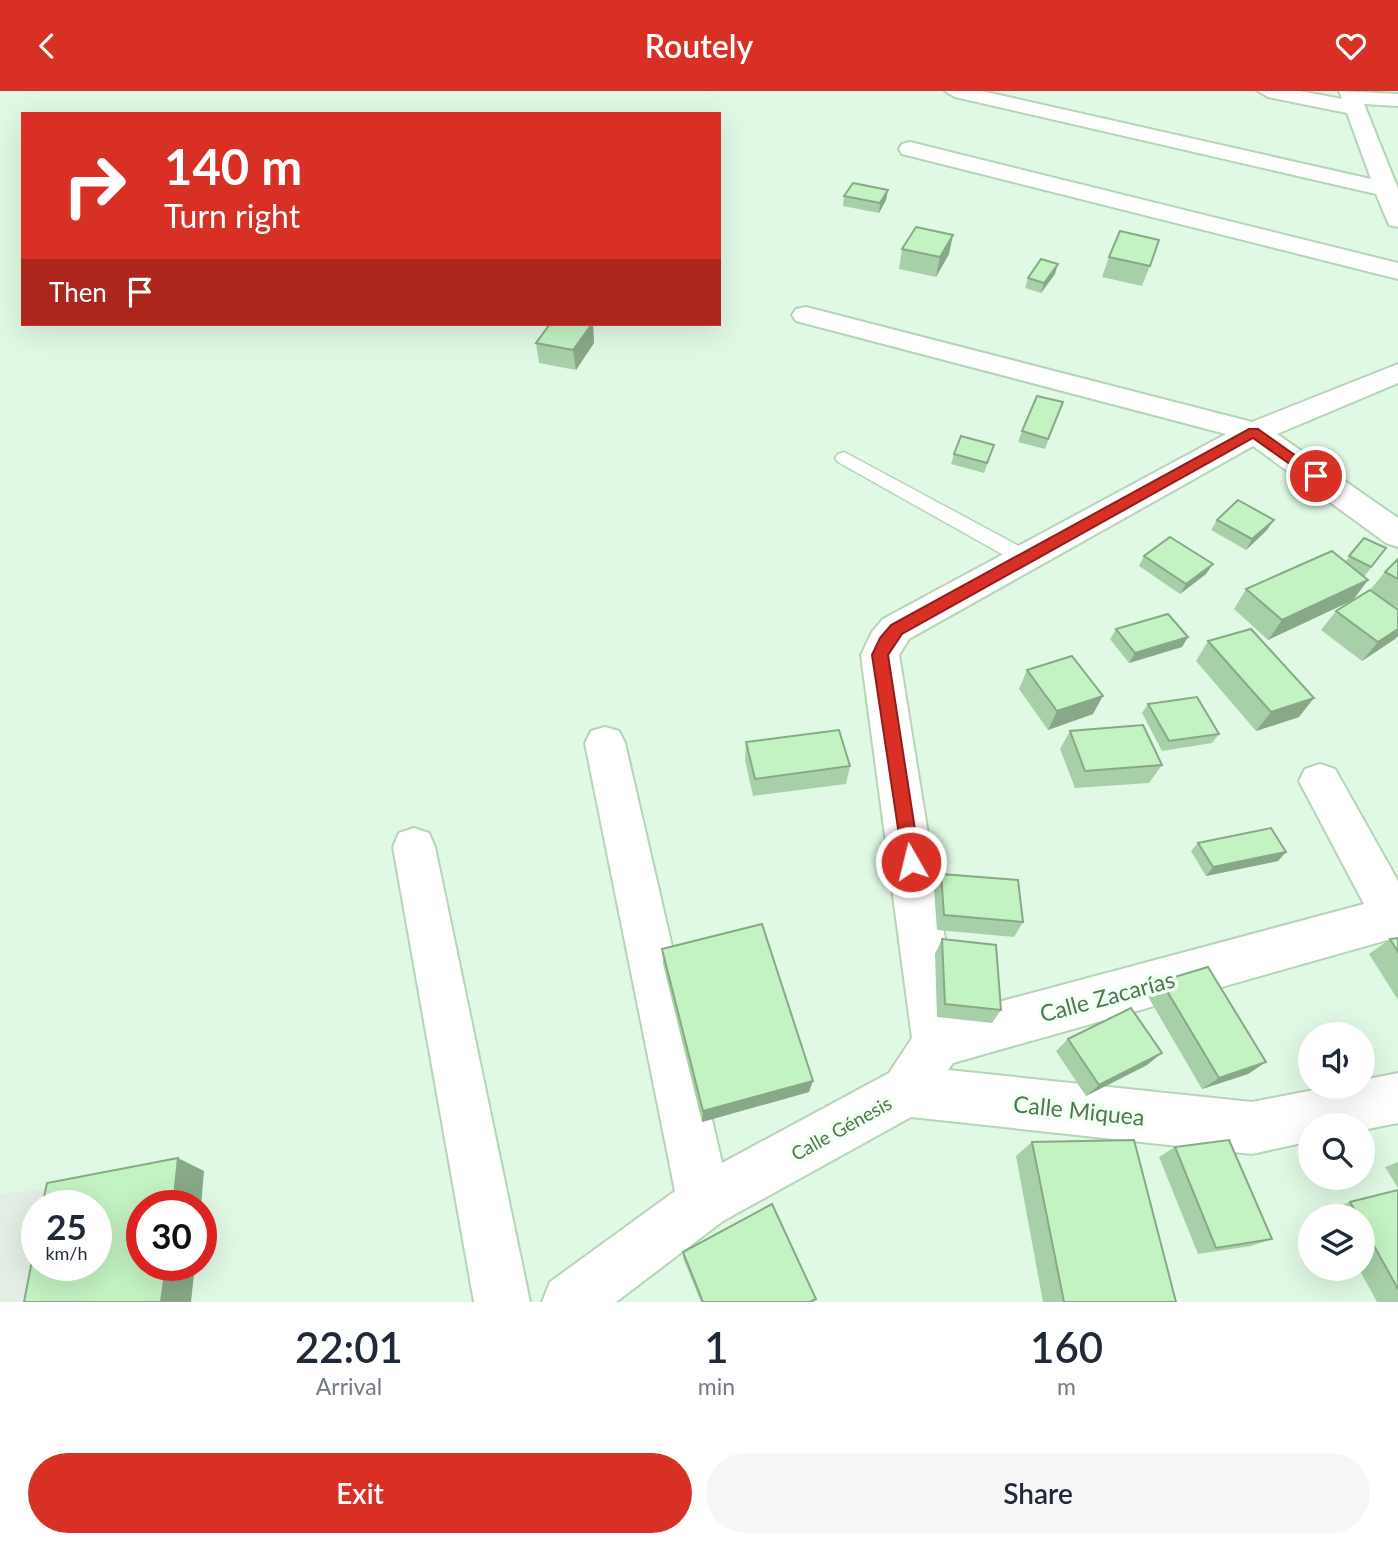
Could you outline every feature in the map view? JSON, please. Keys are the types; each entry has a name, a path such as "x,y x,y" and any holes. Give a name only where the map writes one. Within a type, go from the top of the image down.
{"street":[{"path":"956,91 1385,189"},
{"path":"1268,91 1351,99 1398,100"},
{"path":"1351,99 1398,220"},
{"path":"910,149 1398,271"},
{"path":"806,315 1254,432 1398,535"},
{"path":"937,1043 880,655 885,642 897,629 1023,557 1254,432 1398,373"},
{"path":"606,743 704,1202"},
{"path":"1320,781 1396,916"},
{"path":"414,847 502,1302"},
{"name":"Calle Zacarías","path":"937,1043 1396,916"},
{"name":"Calle Génesis","path":"570,1302 704,1202 907,1091 937,1043"},
{"name":"Calle Miquea","path":"907,1091 1252,1128 1398,1098"}],"lane":[{"path":"844,458 1023,557"}],"shaded area":[{"path":"0,91 1398,91 1398,1302 0,1302"},
{"path":"204,1171 202,1190 126,1190 126,1281 163,1281 190,1302 0,1302 0,1194 21,1192 21,1281 112,1281 112,1190 35,1190"}],"building":[{"path":"853,183 888,190 880,203 844,196"},
{"path":"916,227 953,235 940,257 902,249"},
{"path":"1120,231 1159,240 1150,266 1109,257"},
{"path":"1041,259 1058,264 1044,283 1028,278"},
{"path":"549,326 591,326 573,350 536,343"},
{"path":"1037,396 1063,402 1048,439 1022,431"},
{"path":"961,436 994,445 987,463 954,454"},
{"path":"1238,500 1274,520 1252,539 1217,520"},
{"path":"1170,537 1213,564 1186,584 1144,556"},
{"path":"1364,538 1386,548 1371,567 1349,556"},
{"path":"1332,551 1368,580 1282,620 1246,589"},
{"path":"1398,559 1398,579 1385,572"},
{"path":"1370,590 1398,610 1398,629 1378,642 1336,611"},
{"path":"1168,614 1188,637 1135,653 1116,629"},
{"path":"1251,629 1314,698 1271,712 1208,641"},
{"path":"1072,656 1103,696 1057,711 1027,670"},
{"path":"1197,697 1219,734 1169,741 1148,704"},
{"path":"1143,725 1162,765 1085,771 1070,731"},
{"path":"839,730 850,766 755,779 746,742"},
{"path":"1271,828 1286,852 1213,867 1198,843"},
{"path":"941,874 1018,880 1023,922 944,915"},
{"path":"762,924 813,1081 703,1111 662,949"},
{"path":"1398,938 1398,952 1390,939"},
{"path":"942,939 996,945 1001,1010 945,1004"},
{"path":"1208,967 1266,1062 1219,1078 1161,981"},
{"path":"1131,1008 1162,1053 1099,1085 1068,1039"},
{"path":"1134,1140 1176,1302 1064,1302 1032,1142"},
{"path":"1229,1140 1272,1239 1216,1248 1175,1147"},
{"path":"178,1158 175,1190 126,1190 126,1281 164,1281 161,1302 24,1302 28,1281 112,1281 112,1190 45,1190 47,1183"},
{"path":"1398,1190 1398,1289 1375,1248 1375,1204 1350,1202"},
{"path":"772,1204 816,1299 810,1302 703,1302 683,1252"}],"route":[{"path":"911,862 880,655 885,642 897,629 1023,557 1061,539 1254,432 1316,476"}]}
